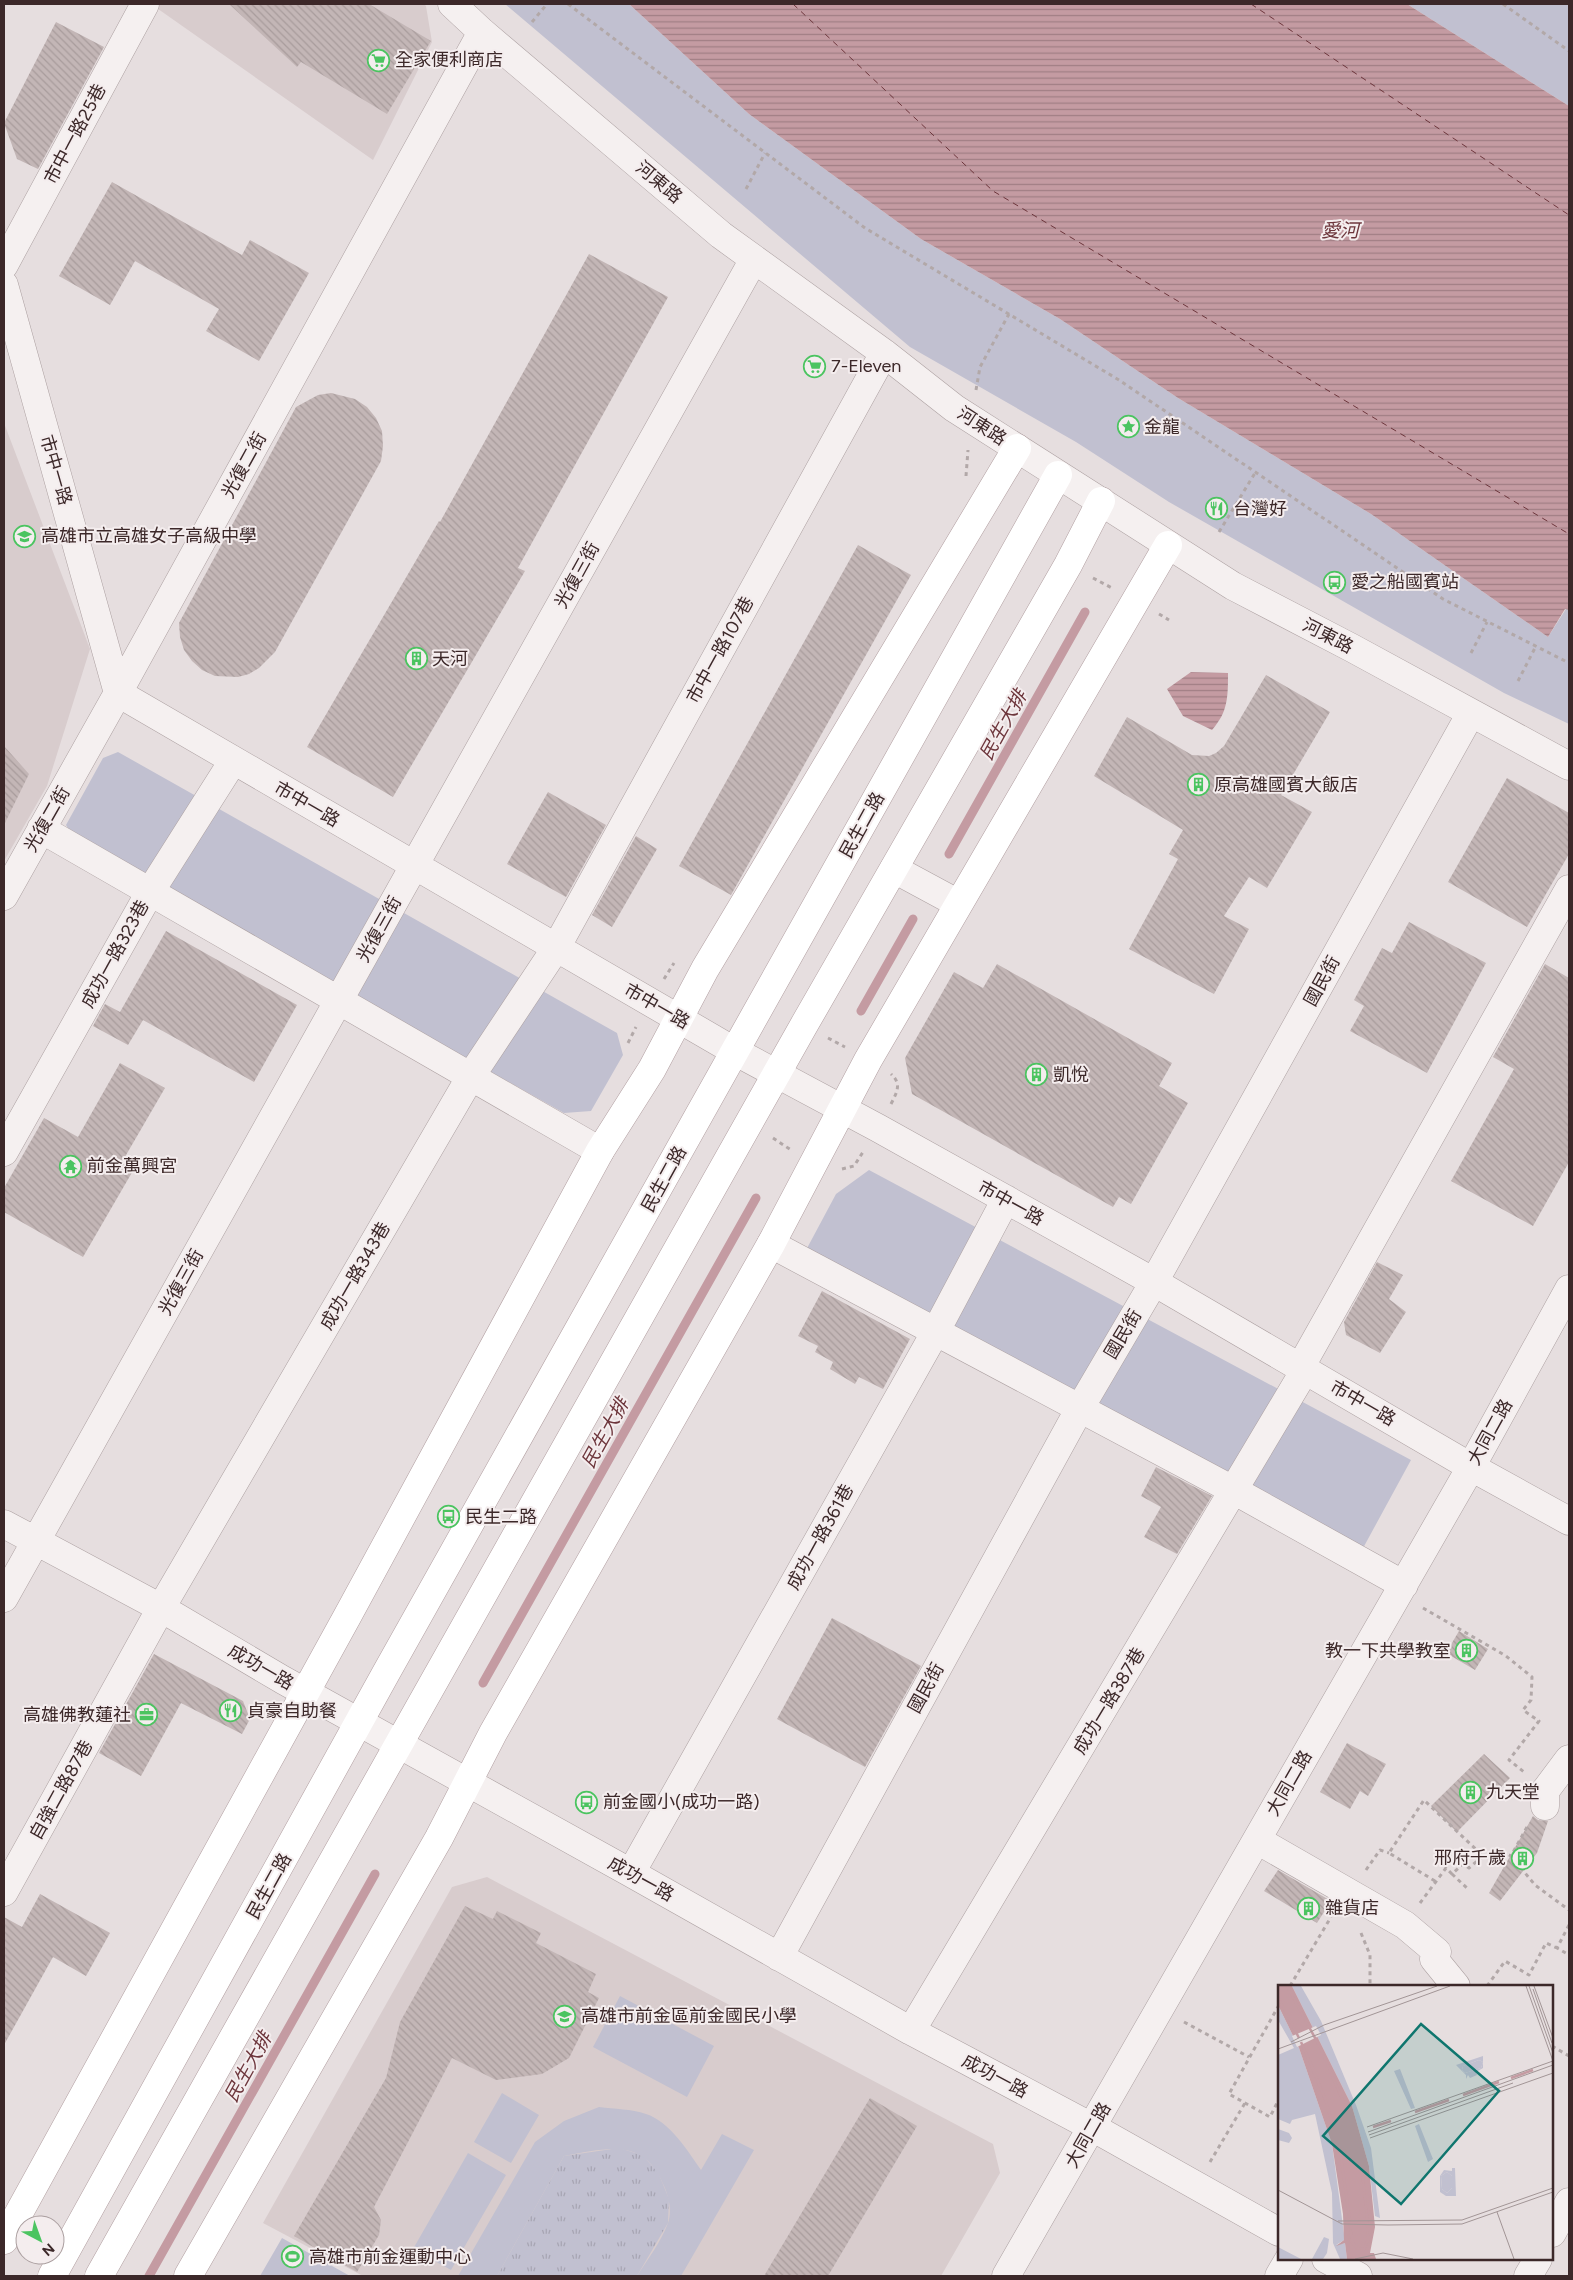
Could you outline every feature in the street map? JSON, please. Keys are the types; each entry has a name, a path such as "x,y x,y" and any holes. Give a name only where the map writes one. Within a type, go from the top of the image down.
{"main road":[{"path":"4,2240 600,1151 652,1069 706,969 1017,448"},
{"name":"民生二路","path":"52,2276 359,1722 1058,475"},
{"path":"99,2276 400,1745 777,1073 1068,565 1101,501"},
{"path":"188,2276 431,1852 466,1782 771,1244 842,1110 958,903 1168,545"}],"street":[{"name":"市中一路25巷","path":"4,265 145,4"},
{"name":"河東路","path":"452,4 482,32 720,234 884,353 954,408 1233,586 1352,648 1569,766"},
{"name":"光復二街","path":"4,896 482,32"},
{"name":"光復三街","path":"4,1598 754,260"},
{"name":"市中一路","path":"4,285 118,693 736,1052 1154,1282 1471,1467 1569,1521"},
{"name":"市中一路107巷","path":"556,948 884,353"},
{"name":"國民街","path":"779,1956 1080,1408 1154,1282 1472,713"},
{"name":"成功一路323巷","path":"4,1152 150,892 233,761"},
{"path":"42,829 600,1151"},
{"path":"894,869 958,903"},
{"name":"成功一路387巷","path":"911,2031 1235,1491 1569,888"},
{"name":"成功一路343巷","path":"161,1608 471,1076 556,948"},
{"name":"成功一路361巷","path":"631,1873 936,1331 1006,1199"},
{"path":"771,1244 1235,1491 1400,1590"},
{"name":"大同二路","path":"1006,2276 1471,1467 1569,1289"},
{"name":"成功一路","path":"4,1524 161,1608 305,1692 911,2031 1092,2127 1278,2231"},
{"name":"自強二路87巷","path":"4,1892 161,1608"},
{"path":"1545,1798 1569,1759"},
{"path":"1257,1840 1405,1925 1437,1952 1434,1959 1455,1985"},
{"path":"1553,2232 1569,2202"},
{"path":"1279,2276 1288,2260"},
{"path":"1328,2260 1358,2276"},
{"path":"1528,2276 1537,2260"}],"path":[{"path":"532,22 547,4"},
{"path":"568,4 865,228 1119,380 1442,599 1569,663"},
{"path":"1503,4 1569,51"},
{"path":"746,189 765,153"},
{"path":"980,367 1009,314"},
{"path":"1219,532 1255,473"},
{"path":"1472,653 1488,622"},
{"path":"1518,681 1536,646"},
{"path":"1400,1590 1497,1651 1532,1677 1531,1700 1523,1710 1539,1721 1509,1760 1545,1798 1510,1856"},
{"path":"1435,1881 1389,1853 1424,1800 1483,1856"},
{"path":"1452,1874 1463,1864 1469,1868 1483,1856 1494,1856 1503,1852 1510,1856 1535,1885 1569,1910"},
{"path":"1405,1925 1446,1868 1470,1890"},
{"path":"1291,1985 1330,1916 1336,1920 1352,1894"},
{"path":"1557,1948 1569,1925"},
{"path":"1358,1927 1370,1955 1370,1985"},
{"path":"1488,1985 1504,1961 1530,1975 1546,1943 1569,1955"},
{"path":"1278,2007 1229,2094 1270,2117 1278,2101"},
{"path":"1160,2009 1249,2057"},
{"path":"1553,2047 1569,2056"},
{"path":"1196,2185 1245,2102"}],"shaded area":[{"path":"151,4 424,4 426,6 432,42 373,160"},
{"name":"高雄市立高雄女子高級中學","path":"4,423 90,649 47,786 4,861"},
{"name":"高雄市前金區前金國民小學","path":"487,1877 993,2144 1000,2173 941,2276 363,2276 263,2223 452,1887"}],"green space":[{"path":"505,4 629,4 749,114 921,239 1060,319 1178,398 1371,514 1548,637 1566,609 1569,610 1569,724 1504,693 1169,502 1076,442 910,347"},
{"path":"1407,4 1569,4 1569,106"},
{"path":"118,752 617,1033 623,1055 591,1111 564,1113 74,838 66,825 103,758"},
{"path":"869,1170 1411,1460 1362,1550 805,1252 836,1194"},
{"path":"620,1996 714,2046 687,2097 593,2047"},
{"path":"502,2093 539,2115 511,2163 474,2142"},
{"path":"599,2107 635,2111 654,2118 670,2130 701,2170 722,2134 754,2150 681,2276 637,2276 658,2244 668,2223 670,2214 669,2200 656,2170 646,2160 635,2153 610,2149 564,2156 497,2276 458,2276 535,2142 564,2121"},
{"path":"619,2148 642,2155 658,2172 669,2199 668,2223 637,2276 497,2276 564,2156"},
{"path":"468,2153 506,2175 451,2270 413,2249"},
{"name":"高雄市前金運動中心","path":"282,2238 350,2276 260,2276"}],"water":[{"name":"愛河","path":"629,4 1407,4 1569,106 1569,610 1565,609 1548,637 1371,514 1178,398 1060,319 921,239 749,114"},
{"path":"1191,672 1228,673 1226,704 1221,717 1212,730 1183,716 1167,689"}],"building":[{"path":"229,4 369,4 431,41 387,114 301,62 297,67"},
{"path":"56,22 104,47 38,169 17,159 4,123"},
{"path":"112,182 242,255 250,240 309,273 259,361 206,331 219,309 135,261 110,305 59,276"},
{"path":"589,254 668,297 518,568 525,571 393,797 307,747 440,522"},
{"path":"331,393 355,399 367,407 376,418 382,431 381,461 275,652 259,668 249,674 238,677 215,676 202,670 184,650 180,637 179,623 296,407 318,395"},
{"path":"858,545 911,575 731,895 679,866"},
{"name":"原高雄國賓大飯店","path":"1266,675 1330,712 1281,795 1312,812 1267,888 1249,877 1224,916 1249,929 1214,994 1129,949 1178,859 1169,854 1183,830 1094,776 1127,717 1192,755 1209,756 1216,753 1224,746"},
{"path":"4,746 29,774 4,825"},
{"path":"1507,778 1569,813 1569,854 1527,927 1448,882"},
{"path":"548,792 606,825 566,897 507,864"},
{"path":"636,836 657,849 612,927 592,915"},
{"path":"1409,922 1486,963 1427,1073 1350,1031 1364,1006 1354,1000 1382,948 1392,953"},
{"path":"166,931 297,1005 254,1082 143,1020 128,1045 93,1026 105,1004 120,1012"},
{"name":"凱悅","path":"997,964 1172,1063 1159,1086 1188,1103 1131,1204 1119,1197 1113,1207 912,1094 905,1058 954,972 983,988"},
{"path":"1545,964 1569,978 1569,1162 1533,1226 1451,1181 1514,1069 1493,1057"},
{"name":"前金萬興宮","path":"120,1063 165,1088 122,1162 134,1169 83,1257 4,1212 4,1188 44,1118 78,1137"},
{"path":"1377,1262 1403,1275 1389,1299 1406,1312 1380,1353 1346,1335 1344,1322"},
{"path":"822,1291 910,1339 883,1389 859,1377 855,1384 830,1369 833,1362 815,1352 818,1346 798,1336"},
{"path":"1156,1467 1212,1496 1177,1554 1144,1537 1161,1507 1141,1496"},
{"path":"832,1618 921,1666 865,1767 777,1719"},
{"name":"教一下共學教室","path":"1459,1631 1488,1649 1475,1670 1446,1653"},
{"name":"高雄佛教蓮社","path":"154,1654 243,1701 250,1719 242,1734 181,1703 141,1776 99,1753"},
{"path":"1347,1743 1386,1764 1368,1796 1360,1791 1350,1809 1320,1792"},
{"name":"九天堂","path":"1484,1754 1510,1778 1457,1832 1431,1806"},
{"path":"1533,1816 1538,1820 1548,1821 1537,1853 1500,1901 1489,1893"},
{"name":"雜貨店","path":"1278,1870 1331,1901 1317,1923 1264,1891"},
{"path":"40,1894 110,1933 86,1976 53,1957 4,2045 4,1917 22,1927"},
{"path":"465,1906 493,1919 497,1911 541,1933 536,1943 596,1974 588,1992 599,1998 569,2058 542,2074 496,2080 452,2058 374,2207 381,2220 379,2235 357,2272 294,2236 386,2078 400,2022"},
{"path":"870,2098 917,2126 828,2276 764,2276"}],"waterway":[{"name":"民生大排","path":"949,854 1085,612"},
{"name":"民生大排","path":"861,1011 913,919"},
{"name":"民生大排","path":"483,1683 756,1198"},
{"name":"民生大排","path":"149,2276 375,1874"}],"ferry route":[{"path":"793,4 993,191 1569,534"},
{"path":"1251,4 1569,215"}],"place":[{"name":"全家便利商店","path":"379,60"},
{"name":"7-Eleven","path":"815,366"},
{"name":"金龍","path":"1128,427"},
{"name":"台灣好","path":"1217,509"},
{"name":"高雄市立高雄女子高級中學","path":"25,536"},
{"name":"愛之船國賓站","path":"1335,582"},
{"name":"天河","path":"416,659"},
{"name":"原高雄國賓大飯店","path":"1198,785"},
{"name":"凱悅","path":"1037,1075"},
{"name":"前金萬興宮","path":"71,1166"},
{"name":"民生二路","path":"449,1517"},
{"name":"教一下共學教室","path":"1467,1651"},
{"name":"貞豪自助餐","path":"231,1711"},
{"name":"高雄佛教蓮社","path":"147,1715"},
{"name":"九天堂","path":"1470,1792"},
{"name":"前金國小(成功一路)","path":"587,1802"},
{"name":"邢府千歲","path":"1522,1858"},
{"name":"雜貨店","path":"1309,1908"},
{"name":"高雄市前金區前金國民小學","path":"565,2016"},
{"name":"高雄市前金運動中心","path":"293,2257"}]}
